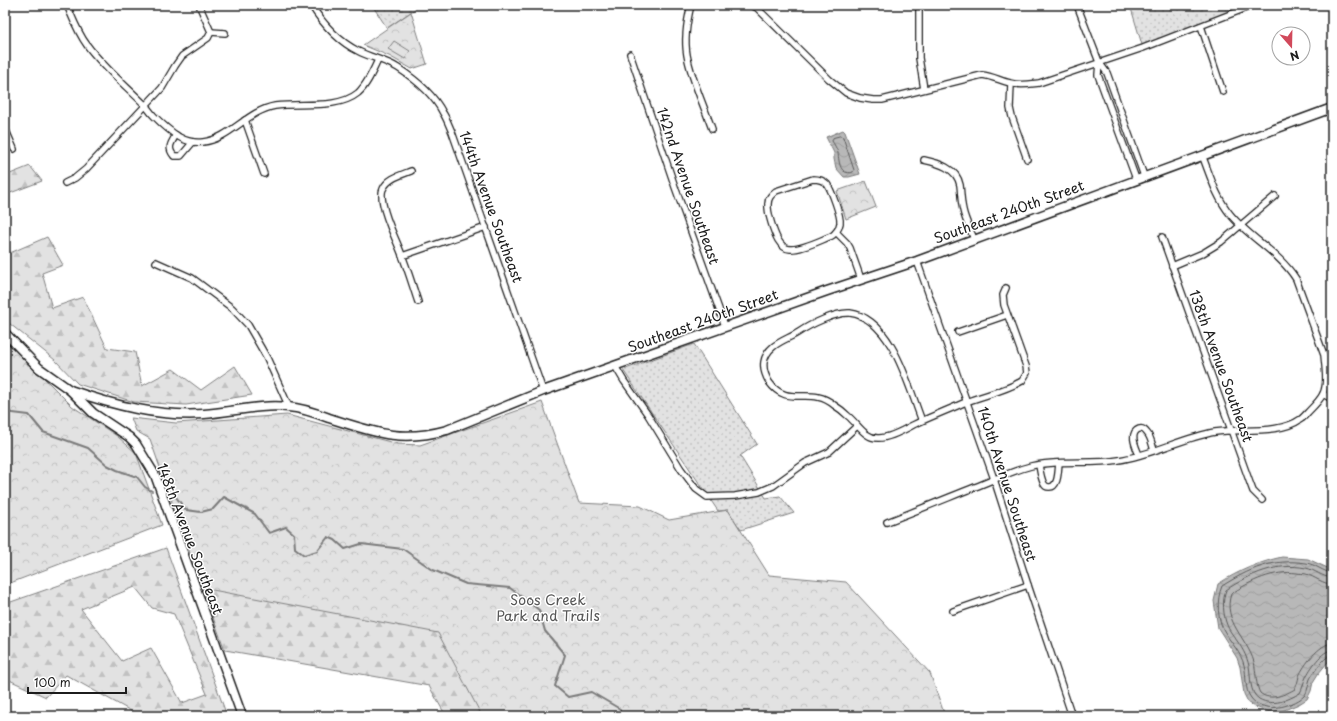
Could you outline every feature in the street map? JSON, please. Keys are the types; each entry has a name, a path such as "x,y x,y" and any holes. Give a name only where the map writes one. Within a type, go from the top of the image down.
{"main road":[{"name":"Southeast 240th Street","path":"70,390 119,405 164,413 202,414 251,408 289,407 312,412 380,434 410,437 431,434 447,430 543,391 917,260 1332,108"},
{"name":"148th Avenue Southeast","path":"5,334 39,368 70,390 93,413 129,437 142,453 155,475 242,716"}],"street":[{"path":"67,5 75,25 87,45 109,70 146,106 153,116 176,135 193,142 213,140 225,134 253,114 275,106 337,102 348,99 358,92 366,83 378,60"},
{"path":"199,5 211,32"},
{"name":"144th Avenue Southeast","path":"311,5 317,15 343,42 378,60 398,68 417,82 434,99 443,112 452,132 543,391"},
{"path":"691,5 686,36 687,54 691,71 712,129"},
{"path":"919,5 919,58 924,89"},
{"path":"1077,5 1098,62 1107,73 1140,178"},
{"path":"756,6 829,79 846,93 860,98 882,100 982,75 990,76 1011,84 1024,85 1039,83 1201,26 1254,5"},
{"path":"1201,26 1223,92"},
{"path":"64,183 75,178 86,169 162,88 182,56 208,38 211,32"},
{"path":"211,32 225,33"},
{"name":"142nd Avenue Southeast","path":"630,54 675,187 725,326"},
{"path":"1098,62 1098,75 1140,178"},
{"path":"1011,84 1010,108 1027,159"},
{"path":"245,120 264,174"},
{"path":"5,128 14,149"},
{"path":"176,135 170,146 170,151 174,156 181,156 193,142"},
{"path":"887,522 994,480 1039,465 1120,460 1214,432 1274,429 1288,426 1301,419 1323,394 1325,380 1324,355 1296,279 1289,268 1280,259 1229,214 1221,201 1202,155"},
{"path":"924,160 944,166 958,180 960,184 962,209 974,239"},
{"path":"411,171 395,177 390,181 383,189 382,196 386,215 418,302"},
{"path":"818,178 830,188 840,219 840,224 836,232 830,237 797,249 791,250 785,248 778,240 770,218 768,210 771,195 776,191 818,178"},
{"path":"1172,266 1203,254 1221,242 1275,196"},
{"path":"402,256 486,227"},
{"path":"836,232 847,242 861,279"},
{"name":"138th Avenue Southeast","path":"1162,237 1250,483 1254,491 1262,500"},
{"name":"140th Avenue Southeast","path":"917,260 994,480 1072,716"},
{"path":"156,262 192,278 232,308 248,325 267,358 289,407"},
{"path":"922,421 899,360 891,345 874,324 856,314 838,314 810,325 775,344 768,352 764,362 766,378 781,394 788,396 812,395 823,398 850,417 867,435 875,438 882,438 967,402 1018,384 1022,381 1027,372 1026,366 1004,305 1003,295 1006,288"},
{"path":"958,332 1007,315"},
{"path":"615,366 648,415 681,469 696,489 707,497 719,498 759,492 773,486 805,463 829,452 857,426"},
{"path":"1323,394 1332,399"},
{"path":"1139,455 1134,441 1135,432 1138,429 1146,431 1154,450"},
{"path":"1039,465 1044,485 1052,487 1057,478 1059,463"},
{"path":"952,611 1028,585"}],"green space":[{"path":"372,5 417,5 415,9 387,28"},
{"path":"1130,5 1234,5 1234,13 1143,48"},
{"path":"411,12 427,64 412,69 389,56 363,45"},
{"path":"394,41 410,51 405,59 388,49"},
{"path":"30,166 42,181 5,195 5,176"},
{"path":"866,181 876,207 846,219 837,191"},
{"path":"47,237 63,265 42,273 52,308 83,297 107,348 135,352 142,386 173,369 201,390 235,366 252,395 186,405 134,402 78,384 55,360 10,324 5,318 5,242 10,253"},
{"path":"5,339 72,406 117,436 136,453 162,525 5,585"},
{"path":"694,344 757,444 740,456 766,498 780,496 794,513 741,530 728,510 718,511 623,370"},
{"name":"Soos Creek Park and Trails","path":"542,402 579,503 640,506 669,520 728,510 769,575 846,582 930,673 945,716 482,716 438,633 202,588 150,439 136,431 131,418 176,423 287,415 398,444 420,445"},
{"path":"166,548 227,716 140,716 66,675 46,697 5,678 5,604","holes":["135,587 152,608 174,614 207,694 182,703 151,648 122,661 81,609"]},
{"path":"291,583 386,600 498,654 557,716 446,716 429,686 225,650 202,588"}],"water":[{"path":"843,130 860,174 849,177 844,177 836,168 834,153 826,137"},
{"path":"1282,557 1308,559 1332,570 1332,657 1313,682 1307,699 1282,711 1273,713 1255,707 1248,702 1244,694 1240,667 1237,658 1218,628 1214,601 1218,584 1249,568"}],"waterway":[{"path":"5,412 29,415 43,432 88,448 107,465 137,477 145,487 152,491"},
{"path":"170,493 176,497 186,510 201,512 213,509 224,497 255,514 269,533 286,527 294,534 295,548 304,555 317,551 328,537 335,540 345,549 361,544 403,549 433,570 466,584 510,588 539,610 545,631 565,655 555,686 568,697 591,692 620,709 620,716"}]}
